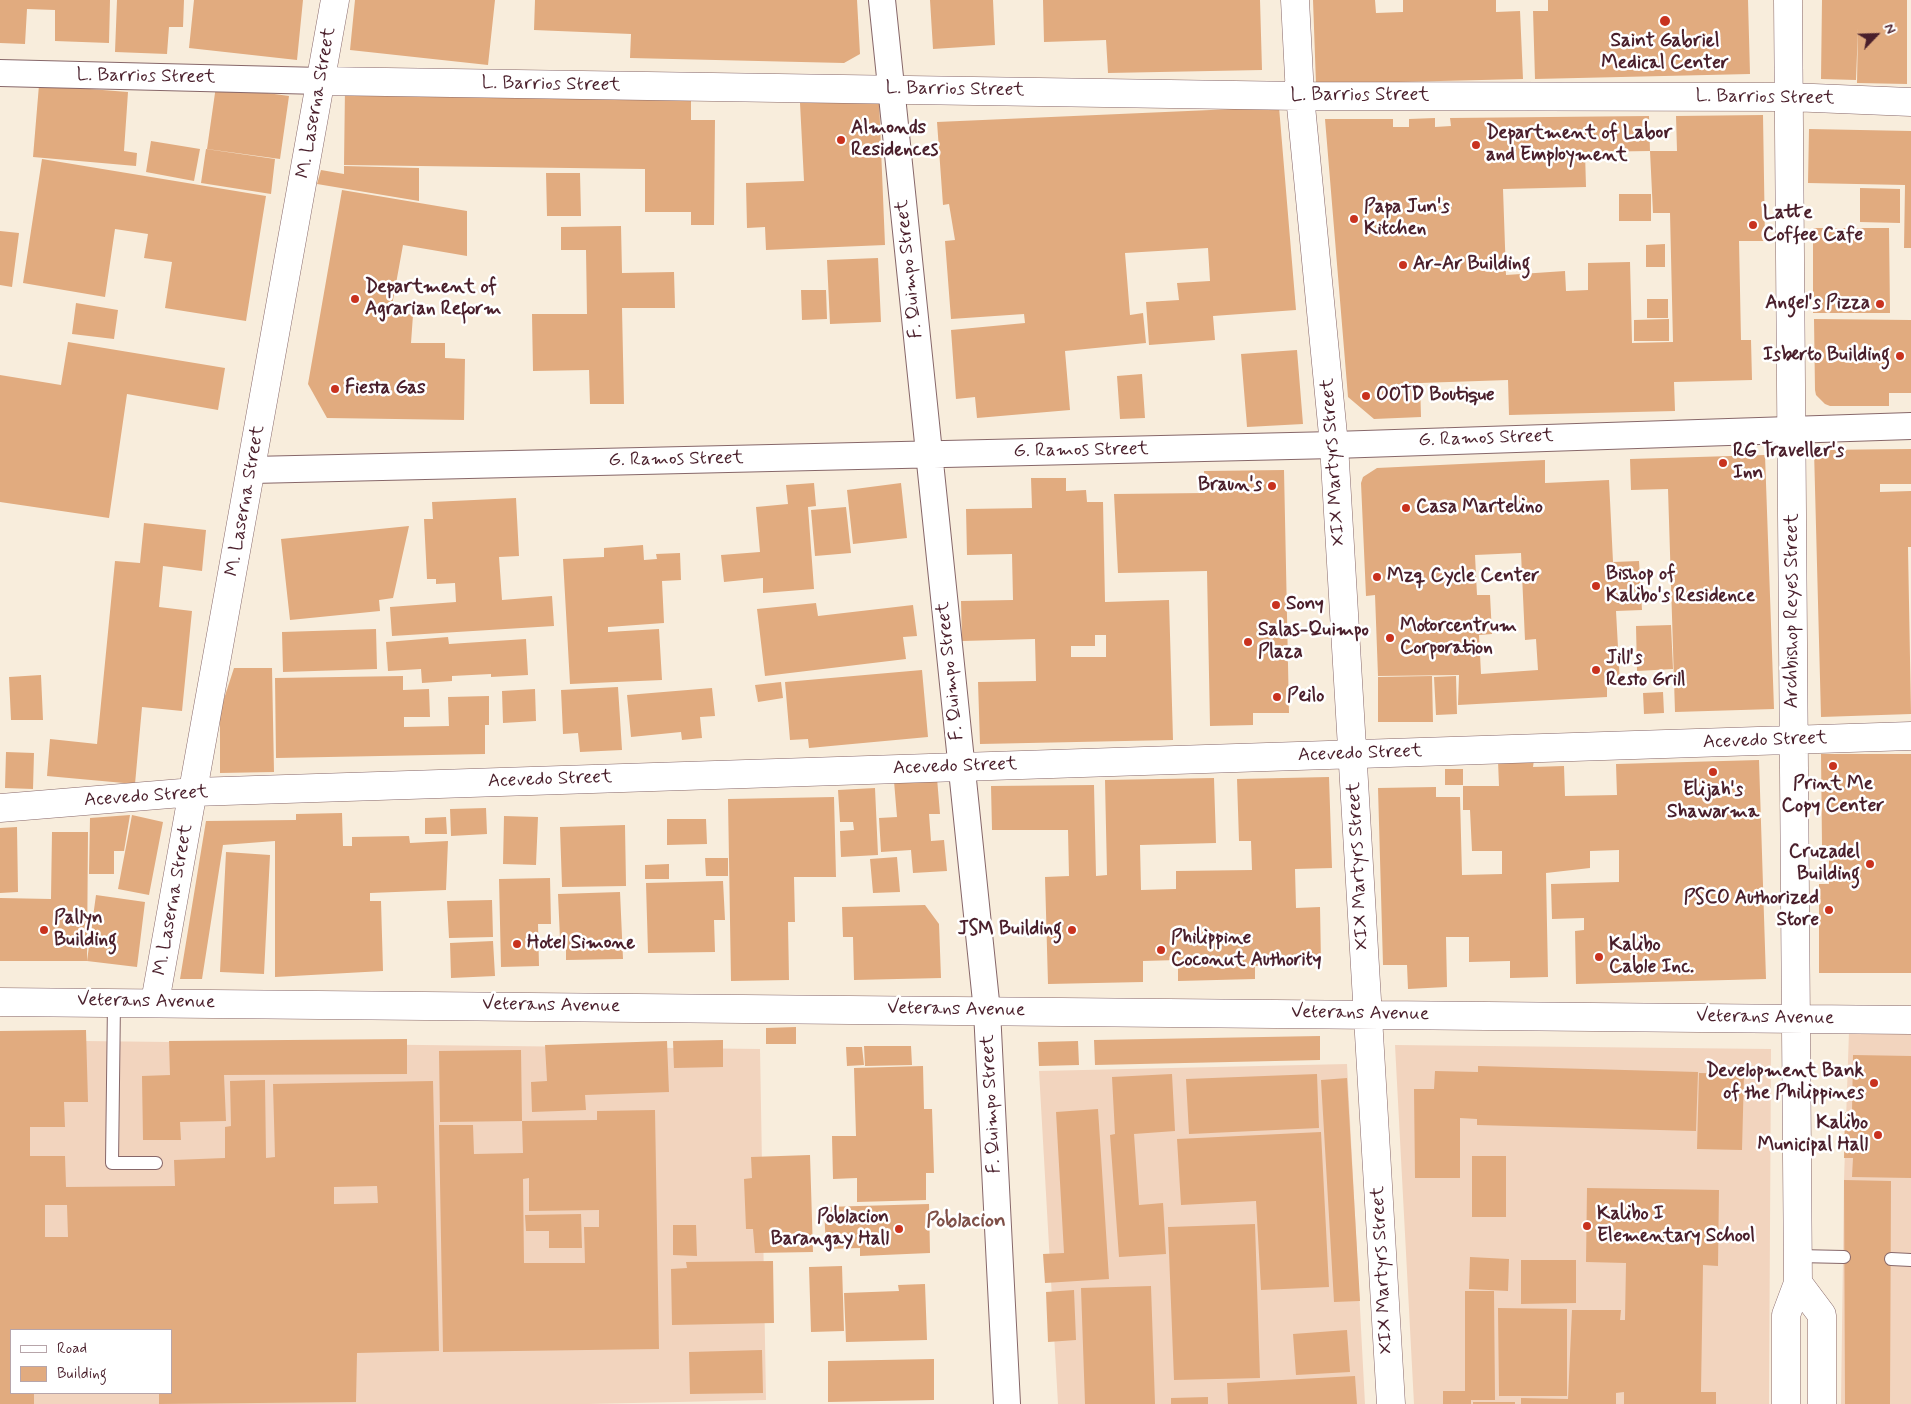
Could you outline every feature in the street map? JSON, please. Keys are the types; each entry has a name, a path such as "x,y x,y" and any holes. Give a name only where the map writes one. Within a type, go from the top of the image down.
{"street":[{"name":"M. Laserna Street","path":"155,1002 335,0"},
{"name":"F. Quimpo Street","path":"882,0 987,1010 1006,1404"},
{"name":"XIX Martyrs Street","path":"1295,0 1300,96 1334,445 1391,1404"},
{"name":"Archbishop Reyes Street","path":"1786,1404 1786,1315 1798,1283 1788,0"},
{"name":"L. Barrios Street","path":"0,73 321,81 1300,96 1789,97 1911,102"},
{"name":"G. Ramos Street","path":"252,470 1334,445 1911,426"},
{"name":"Acevedo Street","path":"0,808 194,792 1911,736"},
{"name":"Veterans Avenue","path":"0,1002 1911,1020"},
{"path":"1798,1283 1822,1316 1822,1404"}],"lane":[{"path":"114,1002 112,1163 156,1163"},
{"path":"1798,1256 1844,1257"},
{"path":"1891,1259 1911,1260"}],"shaded area":[{"path":"1849,1031 1911,1032 1911,1404 1841,1404 1844,1180"},
{"path":"0,1040 760,1049 766,1400 589,1404 0,1404"},
{"name":"Kalibo I Elementary School","path":"1395,1045 1771,1049 1769,1404 1414,1404"},
{"path":"1347,1064 1365,1404 1058,1404 1039,1071"}],"building":[{"path":"0,0 110,0 109,43 55,41 55,10 27,9 25,44 0,43"},
{"path":"117,0 184,0 183,27 169,27 167,54 115,52"},
{"path":"194,0 303,0 297,60 189,48"},
{"path":"355,0 495,0 488,65 350,50"},
{"path":"535,0 857,0 860,54 844,63 630,58 631,34 534,30"},
{"path":"930,0 993,0 995,45 933,49"},
{"path":"1043,0 1260,0 1262,70 1108,73 1106,40 1044,42"},
{"path":"1313,0 1375,0 1376,13 1403,12 1403,0 1496,0 1496,12 1520,11 1523,79 1316,84"},
{"name":"Saint Gabriel Medical Center","path":"1548,0 1748,0 1750,74 1535,79 1533,11 1548,11"},
{"path":"1822,0 1907,0 1907,84 1857,83 1858,28 1856,80 1821,79"},
{"path":"39,85 128,92 124,151 137,153 136,166 33,157"},
{"path":"216,86 289,96 280,159 207,149"},
{"path":"345,88 691,93 691,120 715,120 714,225 691,225 691,212 645,212 645,169 344,165"},
{"path":"879,100 885,245 766,250 765,227 747,228 746,183 804,181 800,103"},
{"path":"1279,107 1296,310 1213,316 1215,340 1149,345 1146,302 1179,300 1177,283 1210,281 1208,248 1125,253 1130,315 1143,313 1146,343 1065,351 1070,410 977,418 975,397 956,399 951,330 1025,323 1024,314 951,319 945,241 955,240 949,204 943,205 937,122"},
{"path":"1763,115 1765,241 1739,241 1741,340 1751,340 1752,380 1674,382 1675,411 1509,415 1508,380 1420,383 1421,417 1374,419 1348,397 1325,119 1393,119 1393,127 1409,127 1409,119 1435,118 1435,127 1451,126 1450,118 1649,116 1650,151 1677,151 1676,116","holes":["1650,151 1653,213 1670,213 1673,342 1632,343 1630,262 1588,263 1588,290 1566,291 1565,271 1506,275 1503,189 1586,187 1585,152"]},
{"path":"1809,129 1911,131 1911,248 1904,248 1905,185 1808,183"},
{"path":"151,141 200,149 194,181 146,172"},
{"path":"206,149 275,159 271,194 201,183"},
{"path":"42,159 266,196 246,321 165,308 172,262 144,258 148,234 115,229 105,297 23,283"},
{"path":"344,166 419,168 419,201 317,184 321,170 344,174"},
{"path":"546,173 580,173 581,216 547,216"},
{"path":"1860,188 1900,189 1900,223 1860,222"},
{"path":"342,190 467,211 467,256 403,245 391,311 413,315 411,343 445,343 445,358 465,359 464,420 327,418 308,384"},
{"path":"1619,194 1651,194 1651,221 1619,221"},
{"path":"621,226 622,273 674,272 675,308 622,308 624,404 590,404 589,370 533,371 532,314 587,314 586,250 561,250 561,227"},
{"path":"1813,228 1889,228 1890,313 1813,313"},
{"path":"0,231 19,233 12,287 0,285"},
{"path":"1665,244 1665,267 1646,267 1646,245"},
{"path":"878,258 881,322 830,324 827,260"},
{"path":"801,290 826,290 827,319 802,320"},
{"path":"1647,299 1668,299 1668,318 1647,318"},
{"path":"76,303 118,310 114,339 72,334"},
{"path":"1669,319 1669,341 1634,341 1634,320"},
{"path":"1814,319 1911,320 1911,393 1889,393 1889,406 1830,406 1825,404 1816,395 1815,390"},
{"path":"68,342 225,368 218,410 127,394 109,518 0,502 0,375 61,385"},
{"path":"1297,350 1303,424 1247,427 1241,354"},
{"path":"1142,374 1145,418 1120,419 1117,376"},
{"path":"1911,449 1911,484 1880,484 1880,492 1911,491 1911,547 1908,547 1911,714 1821,717 1814,450"},
{"path":"1765,455 1774,709 1675,712 1668,489 1631,490 1630,459"},
{"path":"1545,460 1545,483 1609,480 1613,562 1639,561 1642,610 1616,611 1620,684 1607,684 1607,697 1458,705 1459,675 1378,676 1375,595 1366,596 1361,483 1363,477 1377,468","holes":["1521,553 1525,640 1536,639 1538,670 1481,674 1479,635 1492,634 1490,595 1477,595 1475,555"]},
{"name":"Salas-Quimpo Plaza","path":"1284,470 1289,713 1253,713 1253,725 1210,726 1207,571 1118,573 1114,494 1205,493 1204,471"},
{"path":"1031,478 1066,478 1066,491 1086,490 1087,502 1103,502 1105,602 1169,600 1173,740 980,744 978,682 1036,681 1035,639 962,641 961,601 1013,600 1012,554 967,555 966,509 1032,508","holes":["1095,635 1106,635 1106,657 1071,657 1071,646 1095,646"]},
{"path":"814,483 816,506 808,507 814,589 763,593 763,578 724,582 721,555 760,552 756,507 788,504 786,485"},
{"path":"901,483 907,538 853,544 847,490"},
{"path":"516,498 519,556 499,557 502,600 552,596 554,626 392,636 390,607 456,602 455,583 436,584 436,579 427,579 424,519 433,519 432,502"},
{"path":"846,507 851,553 815,556 811,510"},
{"path":"144,523 206,530 202,571 163,566 159,607 192,611 182,711 142,707 135,784 47,776 50,739 97,744 115,561 140,563"},
{"path":"409,526 393,598 379,600 380,611 290,620 281,539"},
{"path":"643,545 644,560 657,559 656,554 680,553 681,580 662,581 664,623 608,627 608,632 659,629 662,680 570,684 563,559 604,557 604,548"},
{"path":"816,603 818,616 913,605 917,636 903,637 906,659 765,676 757,609"},
{"name":"Bishop of Kalibo's Residence","path":"1671,625 1673,669 1637,671 1636,626"},
{"path":"376,629 377,669 283,672 282,632"},
{"path":"448,637 449,644 526,639 528,675 491,677 491,674 452,676 452,681 422,683 421,669 388,671 386,642"},
{"path":"234,668 272,668 274,772 220,773 220,711"},
{"path":"922,670 928,737 809,748 808,739 790,740 785,682"},
{"path":"41,675 43,720 11,720 9,677"},
{"path":"403,676 403,690 429,689 430,717 404,717 404,727 449,726 448,697 489,696 489,725 485,725 485,754 276,758 275,678"},
{"path":"1432,676 1433,722 1378,722 1378,677"},
{"path":"1456,676 1457,714 1436,715 1434,677"},
{"path":"781,682 783,698 758,702 755,685"},
{"path":"618,687 622,750 580,752 578,733 563,734 561,690"},
{"path":"712,688 715,716 700,717 702,738 682,740 681,732 631,737 627,695"},
{"path":"535,689 536,721 503,723 502,691"},
{"path":"1663,692 1664,713 1644,714 1643,693"},
{"path":"6,752 34,753 33,789 5,788"},
{"path":"1821,754 1911,754 1911,973 1819,973 1819,884 1829,884 1829,846 1822,846"},
{"path":"1534,760 1533,767 1564,766 1565,796 1617,795 1616,764 1759,760 1766,979 1576,984 1575,931 1584,930 1584,918 1552,919 1551,884 1619,882 1619,850 1590,851 1590,868 1546,873 1548,977 1510,978 1510,961 1469,962 1469,937 1446,937 1447,987 1408,989 1407,965 1383,965 1378,788 1436,787 1436,797 1460,797 1462,875 1502,874 1502,851 1472,851 1470,810 1463,810 1463,786 1499,786 1498,761"},
{"path":"1445,769 1463,769 1463,785 1445,785"},
{"path":"1329,777 1332,868 1295,869 1296,908 1320,907 1321,964 1255,966 1255,979 1178,981 1178,960 1143,961 1143,982 1048,984 1045,877 1069,876 1068,830 992,830 991,786 1094,785 1096,876 1107,875 1105,780 1214,778 1216,843 1140,845 1141,890 1176,889 1176,871 1252,870 1251,841 1239,841 1237,779"},
{"path":"937,778 940,814 929,814 931,841 944,840 947,871 913,873 911,850 881,852 879,818 897,817 894,781"},
{"path":"875,788 878,855 841,857 840,831 854,830 853,822 840,822 838,790"},
{"path":"834,797 836,877 794,877 795,922 788,922 789,980 731,981 728,799"},
{"path":"486,808 487,834 451,836 450,809"},
{"path":"342,813 343,846 352,846 352,837 409,836 410,843 448,841 446,890 370,893 370,901 381,901 383,971 275,977 275,841 223,845 202,979 180,979 206,821 296,820 296,814"},
{"path":"130,815 124,851 114,851 114,874 89,874 90,818"},
{"path":"132,815 163,822 149,895 118,889"},
{"path":"504,816 538,817 536,865 503,864"},
{"path":"446,817 447,834 425,834 425,818"},
{"path":"667,819 706,819 707,844 667,845"},
{"path":"625,825 626,886 562,887 560,827"},
{"path":"17,827 18,892 0,893 0,828"},
{"name":"Pallyn Building","path":"52,832 88,832 87,961 0,961 0,898 51,899"},
{"path":"226,852 270,855 264,974 220,972"},
{"path":"897,857 900,892 873,893 870,859"},
{"path":"705,858 728,858 728,876 706,876"},
{"path":"669,864 669,879 645,879 645,865"},
{"path":"550,878 551,924 538,924 539,966 501,967 499,879"},
{"path":"723,881 725,920 714,920 715,952 648,953 646,883"},
{"path":"620,892 623,959 566,960 566,938 560,939 558,894"},
{"path":"96,895 145,902 137,967 87,961"},
{"path":"492,900 493,937 449,938 447,901"},
{"path":"925,905 939,924 941,978 854,980 853,937 843,937 842,907"},
{"path":"493,941 495,976 451,978 450,943"},
{"path":"796,1027 796,1044 766,1044 766,1028"},
{"path":"86,1030 88,1102 64,1102 65,1127 30,1127 30,1156 65,1156 66,1187 175,1186 174,1160 225,1158 225,1127 231,1126 230,1081 265,1080 266,1158 275,1157 273,1084 433,1081 439,1351 357,1353 356,1402 159,1404 159,1394 172,1394 172,1329 10,1329 10,1394 34,1394 34,1404 0,1404 0,1031","holes":["377,1186 378,1203 334,1204 334,1187","45,1205 67,1205 68,1237 45,1237"]},
{"path":"1320,1036 1320,1060 1095,1065 1094,1040"},
{"path":"407,1039 407,1074 224,1075 226,1121 180,1122 181,1140 143,1140 142,1076 170,1075 169,1041"},
{"path":"723,1040 723,1067 674,1068 673,1041"},
{"path":"667,1041 669,1092 585,1095 586,1110 532,1112 531,1082 547,1081 545,1045"},
{"path":"1078,1041 1079,1065 1039,1066 1038,1042"},
{"path":"864,1046 911,1046 912,1065 865,1066"},
{"path":"846,1047 862,1047 864,1065 847,1066"},
{"path":"521,1050 522,1121 440,1122 439,1051"},
{"name":"Kalibo Municipal Hall","path":"1853,1055 1911,1056 1911,1178 1852,1177 1853,1158 1844,1158 1845,1112 1852,1112"},
{"path":"923,1066 924,1109 932,1109 934,1173 926,1173 926,1200 857,1202 857,1178 833,1179 832,1136 856,1136 854,1068"},
{"path":"1478,1066 1698,1072 1696,1131 1477,1125 1477,1119 1460,1118 1460,1178 1415,1178 1414,1089 1434,1089 1435,1071 1478,1072"},
{"path":"1699,1073 1744,1074 1742,1150 1697,1149"},
{"path":"1172,1074 1175,1131 1134,1134 1139,1205 1163,1203 1166,1254 1119,1257 1110,1135 1115,1134 1112,1077"},
{"path":"1317,1074 1319,1128 1189,1134 1186,1079"},
{"path":"1347,1078 1360,1301 1334,1302 1321,1080"},
{"path":"1098,1109 1109,1279 1045,1283 1043,1254 1064,1253 1056,1112"},
{"path":"655,1110 659,1349 443,1352 439,1125 473,1125 474,1154 523,1153 522,1121 597,1120 597,1111","holes":["529,1178 529,1211 599,1210 599,1227 584,1227 585,1263 524,1263 523,1179"]},
{"path":"1321,1132 1329,1287 1261,1290 1256,1201 1181,1205 1177,1139"},
{"path":"810,1155 813,1252 755,1253 753,1229 746,1229 744,1179 752,1178 751,1157"},
{"path":"1472,1156 1506,1156 1506,1217 1472,1217"},
{"path":"1844,1180 1891,1181 1890,1404 1845,1404"},
{"path":"1587,1188 1719,1190 1718,1266 1703,1265 1701,1392 1716,1392 1716,1404 1624,1404 1624,1392 1616,1393 1616,1404 1521,1404 1521,1398 1568,1399 1572,1310 1621,1310 1620,1320 1625,1320 1626,1263 1586,1262"},
{"path":"929,1204 930,1253 860,1256 860,1248 826,1249 824,1207"},
{"path":"581,1214 582,1248 549,1248 549,1231 526,1231 525,1215"},
{"path":"1255,1224 1260,1378 1174,1380 1168,1227"},
{"path":"673,1225 696,1225 697,1256 673,1255"},
{"path":"1470,1257 1509,1259 1508,1291 1469,1289"},
{"path":"1521,1260 1576,1260 1576,1303 1521,1304"},
{"path":"773,1261 774,1323 672,1325 671,1269 687,1268 686,1262"},
{"path":"842,1266 844,1331 811,1332 809,1267"},
{"path":"925,1284 927,1340 846,1342 844,1293 899,1291 898,1285"},
{"path":"1151,1286 1155,1404 1085,1404 1081,1288"},
{"path":"1074,1290 1076,1340 1048,1342 1046,1292"},
{"path":"1465,1291 1494,1291 1495,1400 1471,1400 1471,1404 1443,1404 1443,1391 1465,1391"},
{"path":"1498,1308 1567,1309 1567,1396 1499,1396"},
{"path":"1347,1330 1350,1372 1296,1375 1293,1334"},
{"path":"762,1350 763,1393 690,1394 689,1352"},
{"path":"934,1359 934,1400 828,1402 828,1361"},
{"path":"1355,1376 1357,1404 1228,1404 1227,1383"},
{"path":"1208,1397 1208,1404 1171,1404 1171,1398"},
{"path":"1473,1402 1515,1402 1515,1404 1473,1404"}],"place":[{"name":"Saint Gabriel Medical Center","path":"1665,21"},
{"name":"Almonds Residences","path":"841,140"},
{"name":"Department of Labor and Employment","path":"1476,145"},
{"name":"Papa Jun's Kitchen","path":"1354,219"},
{"name":"Latte Coffee Cafe","path":"1753,225"},
{"name":"Ar-Ar Building","path":"1403,265"},
{"name":"Department of Agrarian Reform","path":"355,299"},
{"name":"Angel's Pizza","path":"1880,304"},
{"name":"Isberto Building","path":"1900,356"},
{"name":"Fiesta Gas","path":"335,389"},
{"name":"OOTD Boutique","path":"1366,396"},
{"name":"RG Traveller's Inn","path":"1723,463"},
{"name":"Braun's","path":"1272,486"},
{"name":"Casa Martelino","path":"1406,508"},
{"name":"Mzq Cycle Center","path":"1377,577"},
{"name":"Bishop of Kalibo's Residence","path":"1596,586"},
{"name":"Sony","path":"1276,605"},
{"name":"Motorcentrum Corporation","path":"1390,638"},
{"name":"Salas-Quimpo Plaza","path":"1248,642"},
{"name":"Jill's Resto Grill","path":"1596,670"},
{"name":"Peilo","path":"1277,697"},
{"name":"Print Me Copy Center","path":"1833,766"},
{"name":"Elijah's Shawarma","path":"1713,772"},
{"name":"Cruzadel Building","path":"1870,864"},
{"name":"PSCO Authorized Store","path":"1829,910"},
{"name":"Pallyn Building","path":"44,930"},
{"name":"JSM Building","path":"1072,930"},
{"name":"Hotel Simone","path":"517,944"},
{"name":"Philippine Coconut Authority","path":"1161,950"},
{"name":"Kalibo Cable Inc.","path":"1599,957"},
{"name":"Development Bank of the Philippines","path":"1874,1083"},
{"name":"Kalibo Municipal Hall","path":"1878,1135"},
{"name":"Kalibo I Elementary School","path":"1587,1226"},
{"name":"Poblacion Barangay Hall","path":"899,1229"}],"district":[{"name":"Poblacion","path":"966,1222"}]}
